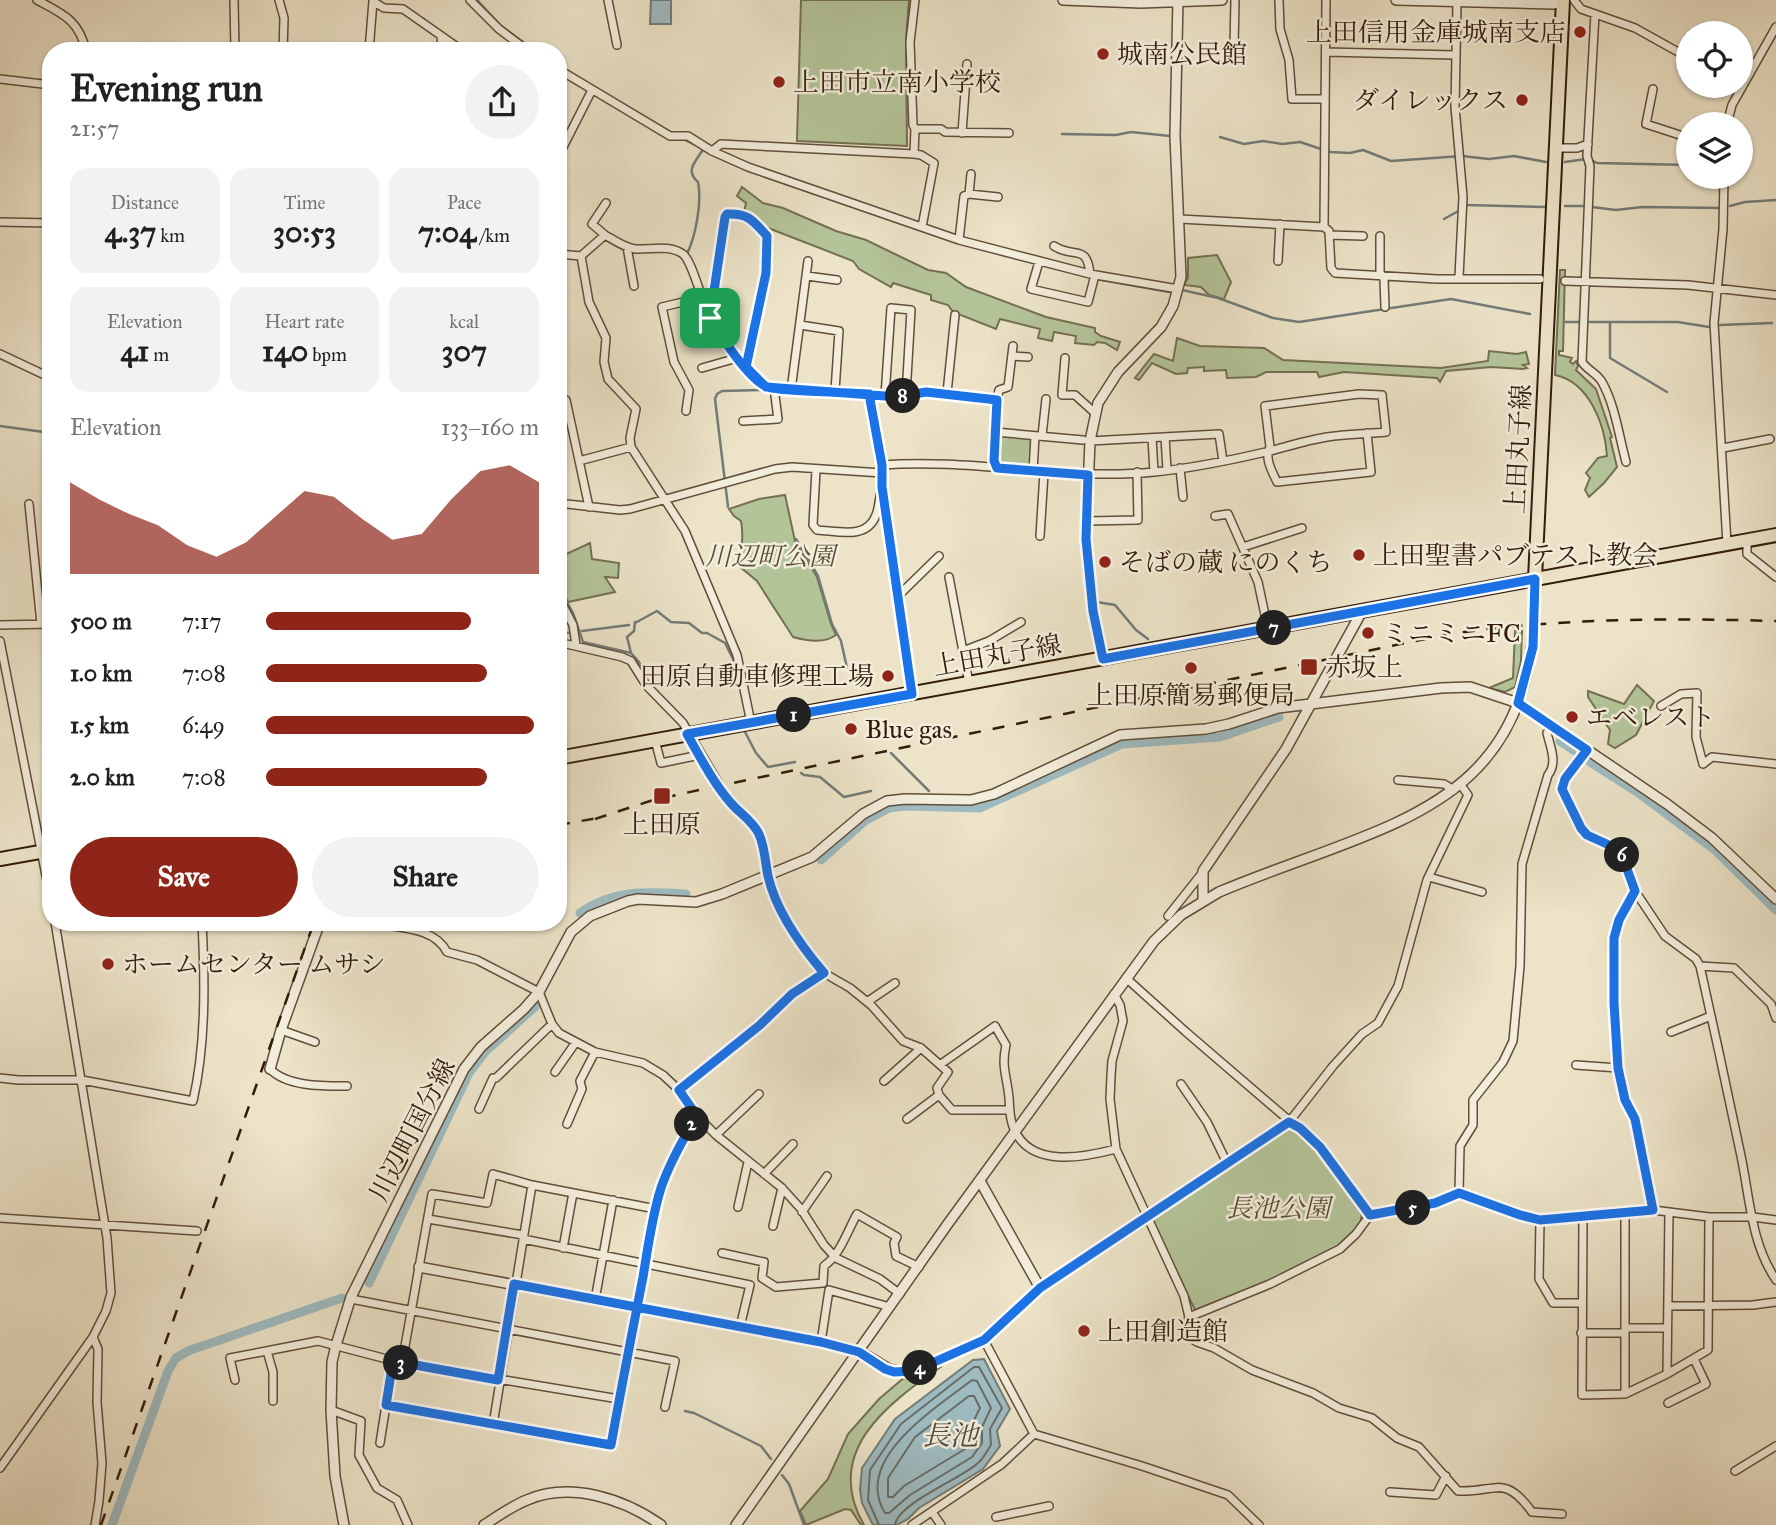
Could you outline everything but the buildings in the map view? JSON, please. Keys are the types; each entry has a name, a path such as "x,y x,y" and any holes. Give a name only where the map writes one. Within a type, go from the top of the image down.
{"main road":[{"name":"上田丸子線","path":"567,756 1535,579 1556,148 1568,0"},
{"path":"1535,579 1776,535"},
{"path":"0,859 42,852"}],"street":[{"path":"37,0 74,23 83,42"},
{"path":"234,0 235,42"},
{"path":"279,0 284,18 283,42"},
{"path":"470,0 516,42"},
{"path":"608,0 618,45"},
{"path":"914,154 910,42 915,0"},
{"path":"1063,0 1222,0"},
{"path":"1234,47 1235,0"},
{"path":"1279,0 1280,29 1289,60 1292,99 1324,99"},
{"path":"1326,0 1324,226 1329,235 1331,268 1335,273 1437,279 1540,279"},
{"path":"1396,0 1553,4 1568,0 1581,9 1635,28 1676,51"},
{"path":"370,42 373,1 384,8 403,9 450,42"},
{"path":"1103,659 1093,611 1086,539 1086,440 1104,391 1118,372 1161,327 1172,306 1181,277 1175,136 1178,2"},
{"path":"1457,3 1457,135 1462,197 1459,277"},
{"path":"1595,14 1587,156 1590,166 1582,362 1598,376 1608,396 1626,463"},
{"path":"1753,63 1776,27"},
{"path":"441,36 441,42"},
{"path":"1326,52 1455,55"},
{"path":"962,133 967,64"},
{"path":"567,75 670,136 688,136 712,151 748,167 959,240 1039,262 1178,289"},
{"path":"0,79 42,84"},
{"path":"1653,89 1646,124 1676,134"},
{"path":"567,134 592,90"},
{"path":"915,129 1009,133"},
{"path":"712,151 721,144 921,155 934,163 922,227"},
{"path":"1556,148 1577,148 1588,144"},
{"path":"969,194 971,174"},
{"path":"1724,189 1723,229 1714,323 1727,544"},
{"path":"959,240 964,197 969,194 998,197"},
{"path":"606,203 592,225 627,247 673,249 683,254 692,268 700,298 710,318 737,358 766,387 885,396 926,392 997,400"},
{"path":"710,318 725,217 727,214 742,214 751,219 767,236 766,273 746,367"},
{"path":"1180,219 1324,226"},
{"path":"0,222 42,223"},
{"path":"1278,261 1280,224"},
{"path":"567,256 581,256 605,235"},
{"path":"1329,235 1363,236"},
{"path":"1380,236 1380,272 1384,279 1385,307"},
{"path":"1039,262 1031,289 1088,302 1093,274 1088,258 1084,254 1060,250 1054,246"},
{"path":"627,247 634,286"},
{"path":"581,256 589,302 606,338 604,362 608,379 636,409 630,438 631,447 685,531 737,655 751,723"},
{"path":"791,390 808,261"},
{"path":"807,276 837,280"},
{"path":"1564,281 1688,285 1776,295"},
{"path":"686,411 689,390 674,362 662,307 700,298"},
{"path":"885,396 891,309 911,310 906,395"},
{"path":"947,394 955,315"},
{"path":"800,325 839,331 835,391"},
{"path":"997,468 994,461 997,400 999,390 1009,387 1013,346"},
{"path":"0,354 42,374"},
{"path":"1012,356 1028,357"},
{"path":"702,368 737,358"},
{"path":"1066,358 1062,395 1075,395 1095,413"},
{"path":"743,421 778,419 774,388"},
{"path":"869,394 882,469 882,487 912,694"},
{"path":"567,504 620,510 775,469 792,467 816,470 882,469 942,464 1088,475 1154,472 1223,461 1267,452 1327,437 1367,433 1386,432 1382,395 1359,394 1265,407 1270,447 1267,452 1267,458 1277,482 1371,472 1367,433"},
{"path":"1033,472 1046,399"},
{"path":"567,405 589,507"},
{"path":"995,432 1086,440 1219,434 1223,461"},
{"path":"1165,437 1167,470"},
{"path":"1152,438 1154,472"},
{"path":"1723,448 1770,439"},
{"path":"579,461 631,447"},
{"path":"1180,468 1183,497"},
{"path":"816,470 813,525 817,530 859,533 865,531 876,515 882,487"},
{"path":"1087,521 1138,520 1137,472"},
{"path":"1041,536 1044,473"},
{"path":"0,625 41,624 29,505"},
{"path":"1215,516 1228,514 1258,582 1268,629"},
{"path":"1243,547 1302,528"},
{"path":"1747,541 1747,554 1776,577"},
{"path":"898,596 939,556"},
{"path":"949,577 969,683"},
{"path":"736,1525 1114,994 1163,931 1203,901 1238,884 1401,821 1432,805 1458,787 1492,753 1518,703 1533,647 1535,579"},
{"path":"567,613 573,625 576,645"},
{"path":"1168,916 1203,871 1286,749 1361,613"},
{"path":"963,651 989,641 1021,622"},
{"path":"0,641 42,834"},
{"path":"567,644 631,661 646,685 682,723 729,801 751,821 765,850 768,876 782,912 807,953 824,973 850,988 867,1002 903,1041 922,1048 941,1064 948,1072 937,1088 939,1095 953,1110 1008,1110"},
{"name":"川辺町国分線","path":"345,1525 335,1476 331,1410 332,1362 351,1299 464,1069 481,1047 539,992 571,932 590,916 604,909 638,899 702,901 812,857 863,814 887,801 978,799 1120,735 1219,727 1278,708 1441,688 1470,687 1518,703 1587,750 1712,838 1776,899"},
{"path":"1661,706 1681,694 1697,693 1696,737 1703,764 1712,757 1776,764"},
{"path":"1459,1193 1460,1146 1473,1125 1473,1100 1503,1062 1513,1041 1520,967 1522,864 1548,775 1552,771 1547,733"},
{"path":"655,740 661,763 700,755"},
{"path":"1587,750 1565,779 1562,789 1587,835 1609,845 1622,855 1635,891 1665,936 1700,965 1755,1237 1776,1280"},
{"path":"1552,771 1565,779"},
{"path":"419,1267 821,1342 859,1352 885,1369 902,1373 914,1371 984,1340 1040,1288 1289,1122 1340,1058 1362,1034 1378,1023 1398,986 1429,877 1468,795 1458,787 1444,784 1398,780"},
{"path":"1203,871 1203,901"},
{"path":"1429,877 1482,892"},
{"path":"1635,891 1619,920 1614,938 1614,1003 1618,1068 1625,1100 1635,1119 1653,1210"},
{"path":"0,1468 93,1337 106,1311 111,1293 111,1272 104,1224 57,931"},
{"path":"0,1078 82,1080 193,1101 201,1069 202,931"},
{"path":"317,931 270,1069 302,1084 347,1086"},
{"path":"417,931 434,937 447,952 477,960 539,992 552,1024 559,1033 595,1052 643,1063 663,1075 716,1135 782,1188 836,1258 880,1279 900,1294"},
{"path":"1700,965 1734,968 1771,1004 1776,1018"},
{"path":"679,1090 760,1025 792,994 824,973"},
{"path":"1126,978 1320,1147 1370,1215"},
{"path":"867,1002 895,983"},
{"path":"1114,994 1120,1005 1123,1021 1112,1061 1110,1087 1116,1149 1184,1296 1191,1338 1252,1370 1313,1393 1339,1408 1372,1418 1397,1438 1419,1447 1458,1491 1496,1486 1507,1488 1532,1512 1562,1514"},
{"path":"1671,1032 1711,1016"},
{"path":"479,1110 493,1078 552,1024"},
{"path":"941,1064 995,1026 1006,1045 1002,1063 1009,1100 1008,1110 1015,1132 1025,1144 1051,1156 1082,1158 1116,1149"},
{"path":"281,1030 315,1042"},
{"path":"555,1072 576,1042"},
{"path":"884,1082 922,1048"},
{"path":"567,1124 582,1089 580,1081 595,1052"},
{"path":"1576,1065 1618,1068"},
{"path":"1181,1084 1207,1122 1227,1163"},
{"path":"716,1135 759,1094"},
{"path":"907,1119 939,1095"},
{"path":"386,1405 611,1445 656,1209 672,1160 697,1116"},
{"path":"764,1174 793,1144"},
{"path":"738,1207 748,1162"},
{"path":"402,1363 432,1194 487,1203 493,1174 532,1185 656,1209"},
{"path":"803,1212 827,1177"},
{"path":"980,1181 1040,1288"},
{"path":"493,1425 498,1380 532,1185"},
{"path":"773,1226 782,1188"},
{"path":"563,1248 573,1193"},
{"path":"1189,1317 1270,1284 1340,1249 1370,1215 1435,1203 1459,1193 1540,1220 1653,1210 1709,1217 1776,1220"},
{"path":"595,1300 613,1200"},
{"path":"1625,1212 1625,1394"},
{"path":"1667,1374 1669,1212"},
{"path":"722,1253 764,1262 762,1278 776,1287 823,1283 824,1266 836,1258 857,1214 897,1237 894,1243 896,1256 919,1266"},
{"path":"1583,1218 1582,1395 1625,1394 1708,1350 1709,1217"},
{"path":"0,1218 197,1231"},
{"path":"428,1219 750,1285 740,1327"},
{"path":"1540,1220 1539,1279 1553,1303 1581,1303"},
{"path":"821,1342 829,1290 890,1307"},
{"path":"351,1299 675,1362 665,1408"},
{"path":"1668,1306 1776,1302"},
{"path":"1581,1333 1667,1328"},
{"path":"93,1337 98,1349 97,1402 102,1463 95,1525"},
{"path":"984,1340 1034,1434 1228,1495 1259,1525"},
{"path":"235,1380 230,1359 310,1341 336,1345 402,1363 620,1399"},
{"path":"267,1351 273,1372 273,1401"},
{"path":"1668,1403 1706,1384 1694,1359"},
{"path":"380,1443 393,1361"},
{"path":"331,1410 361,1421 359,1455 377,1488 397,1500 408,1525"},
{"path":"912,1525 1002,1464 1034,1434"},
{"path":"1735,1471 1776,1446"},
{"path":"1390,1492 1436,1495 1446,1476"},
{"path":"484,1525 526,1500 542,1495 571,1493 605,1497 661,1525"},
{"path":"996,1517 1049,1506"},
{"path":"932,1512 941,1525"}],"green space":[{"path":"801,0 909,0 906,39 907,146 797,141"},
{"path":"742,187 763,203 866,240 928,270 946,273 966,287 1046,317 1095,328 1095,332 1101,336 1120,342 1117,350 1105,343 1075,343 1076,336 1054,332 1052,341 1038,338 1040,329 1000,319 996,329 953,312 948,305 931,300 931,295 893,283 891,287 859,269 853,261 763,226 744,212 746,203 737,196"},
{"path":"1217,255 1231,282 1224,299 1209,295 1201,287 1184,285 1188,278 1188,258"},
{"path":"1560,270 1565,270 1563,351 1559,351 1559,355 1572,358 1570,362 1573,364 1576,361 1576,370 1596,389 1612,437 1610,438 1617,467 1589,497 1585,490 1590,478 1586,473 1598,458 1607,456 1606,444 1599,418 1586,395 1567,379 1555,375"},
{"path":"1177,338 1200,346 1264,348 1283,360 1441,368 1488,361 1489,351 1517,354 1526,352 1529,364 1523,365 1527,368 1523,369 1491,367 1446,371 1440,382 1437,378 1344,372 1319,377 1317,372 1266,372 1256,377 1227,378 1226,370 1204,371 1204,367 1188,368 1187,373 1176,374 1152,363 1139,380 1135,378 1154,354 1173,361"},
{"path":"998,436 1031,437 1031,463 1028,467 1001,465 997,461"},
{"name":"川辺町公園","path":"785,495 795,541 817,577 836,635 826,640 793,637 757,581 739,566 741,521 729,509 759,499"},
{"path":"590,543 592,559 619,563 618,578 605,577 615,592 568,602 567,554"},
{"path":"1515,631 1522,631 1521,661 1515,687 1505,692 1489,688 1513,678"},
{"path":"1637,685 1654,701 1636,735 1615,748 1608,744 1610,730 1588,697 1588,691 1624,704"},
{"name":"長池公園","path":"1286,1128 1298,1128 1318,1148 1362,1209 1361,1221 1338,1247 1268,1281 1195,1310 1152,1220"},
{"path":"942,1366 882,1414 867,1432 856,1453 851,1475 853,1499 864,1525 861,1525 851,1510 845,1509 806,1525 800,1511 828,1479 848,1434 879,1399 906,1376 914,1377"}],"water":[{"path":"651,0 671,0 671,24 650,24"},
{"name":"長池","path":"984,1359 1010,1409 997,1431 1000,1446 983,1469 919,1508 908,1519 897,1525 873,1525 862,1503 862,1468 895,1419 973,1360"}],"waterway":[{"path":"477,0 501,26 523,42"},
{"path":"620,102 674,134"},
{"path":"1062,134 1116,135 1131,132 1170,136"},
{"path":"1220,137 1244,144 1263,141 1282,144 1300,142 1330,152 1350,153 1363,150 1391,161 1462,156 1489,159 1514,156 1546,162"},
{"path":"683,139 746,170 915,228"},
{"path":"687,254 699,209 698,182 692,170 702,151"},
{"path":"1565,162 1586,159"},
{"path":"1591,160 1597,163 1676,165"},
{"path":"1730,206 1776,200"},
{"path":"1465,205 1545,207"},
{"path":"1565,206 1586,206"},
{"path":"1592,207 1616,210 1642,207 1721,208"},
{"path":"1444,219 1460,210"},
{"path":"1097,279 1169,292"},
{"path":"1182,290 1218,298 1273,318 1299,322 1451,299 1530,314"},
{"path":"1564,322 1678,322 1709,327"},
{"path":"1610,323 1610,358 1667,392"},
{"path":"1720,325 1772,323"},
{"path":"728,507 715,399 722,391 761,390"},
{"path":"0,426 42,432"},
{"path":"796,539 818,576 832,624 841,641 847,668"},
{"path":"567,602 583,642 631,653 639,662 645,677"},
{"path":"1097,602 1115,605 1136,630 1148,639"},
{"path":"635,623 657,611 671,622 689,623 702,633 725,643 734,661"},
{"path":"631,653 627,637 634,631 635,622"},
{"path":"582,631 629,625"},
{"path":"821,860 866,820 889,808 980,808 1122,744 1220,737 1279,717"},
{"path":"744,730 756,753 768,767 795,762"},
{"path":"1560,741 1575,751"},
{"path":"891,753 929,791"},
{"path":"1590,762 1637,792 1715,850 1776,910"},
{"path":"801,773 820,777 844,797 871,791"},
{"path":"580,913 618,896 644,893 686,894"},
{"path":"369,1283 469,1073 485,1052 539,1003"},
{"path":"112,1525 168,1371 176,1358 188,1351 342,1298"},
{"path":"685,1411 761,1446 771,1459"},
{"path":"782,1475 789,1484 804,1525"}],"railway":[{"path":"595,819 650,801 699,790 1444,635 1568,622 1776,621"},
{"path":"567,823 604,817"},
{"path":"101,1525 311,931"}],"place":[{"name":"上田信用金庫城南支店","path":"1580,32"},
{"name":"城南公民館","path":"1103,54"},
{"name":"上田市立南小学校","path":"779,82"},
{"name":"ダイレックス","path":"1522,100"},
{"name":"上田聖書パブテスト教会","path":"1359,555"},
{"name":"そばの蔵 にのくち","path":"1105,562"},
{"name":"ミニミニFC","path":"1368,633"},
{"name":"赤坂上","path":"1309,667"},
{"name":"上田原簡易郵便局","path":"1191,668"},
{"name":"田原自動車修理工場","path":"888,676"},
{"name":"エベレスト","path":"1572,717"},
{"name":"Blue gas","path":"851,729"},
{"name":"上田原","path":"662,796"},
{"name":"ホームセンター ムサシ","path":"108,964"},
{"name":"上田創造館","path":"1084,1331"}],"route":[{"path":"710,318 725,217 727,214 742,214 751,219 767,236 766,273 746,367 766,387 835,391 869,394 898,397 926,392 997,400 994,461 997,468 1088,475 1086,539 1093,611 1103,659 1535,579 1533,647 1518,703 1587,750 1565,779 1562,789 1587,835 1609,845 1622,855 1635,891 1619,920 1614,938 1614,1003 1618,1068 1625,1100 1635,1119 1653,1210 1540,1220 1459,1193 1435,1203 1370,1215 1320,1147 1300,1128 1289,1122 1040,1288 984,1340 914,1371 894,1372 859,1352 821,1342 637,1307 595,1300 514,1284 498,1380 393,1361 386,1405 611,1445 628,1352 637,1307 645,1264 661,1188 672,1160 697,1116 679,1090 760,1025 800,987 824,973 807,953 782,912 768,876 765,850 757,831 751,821 729,801 687,734 912,694 882,487 882,465 869,394 791,390 774,388 766,387 746,367 737,358 710,318"}]}
